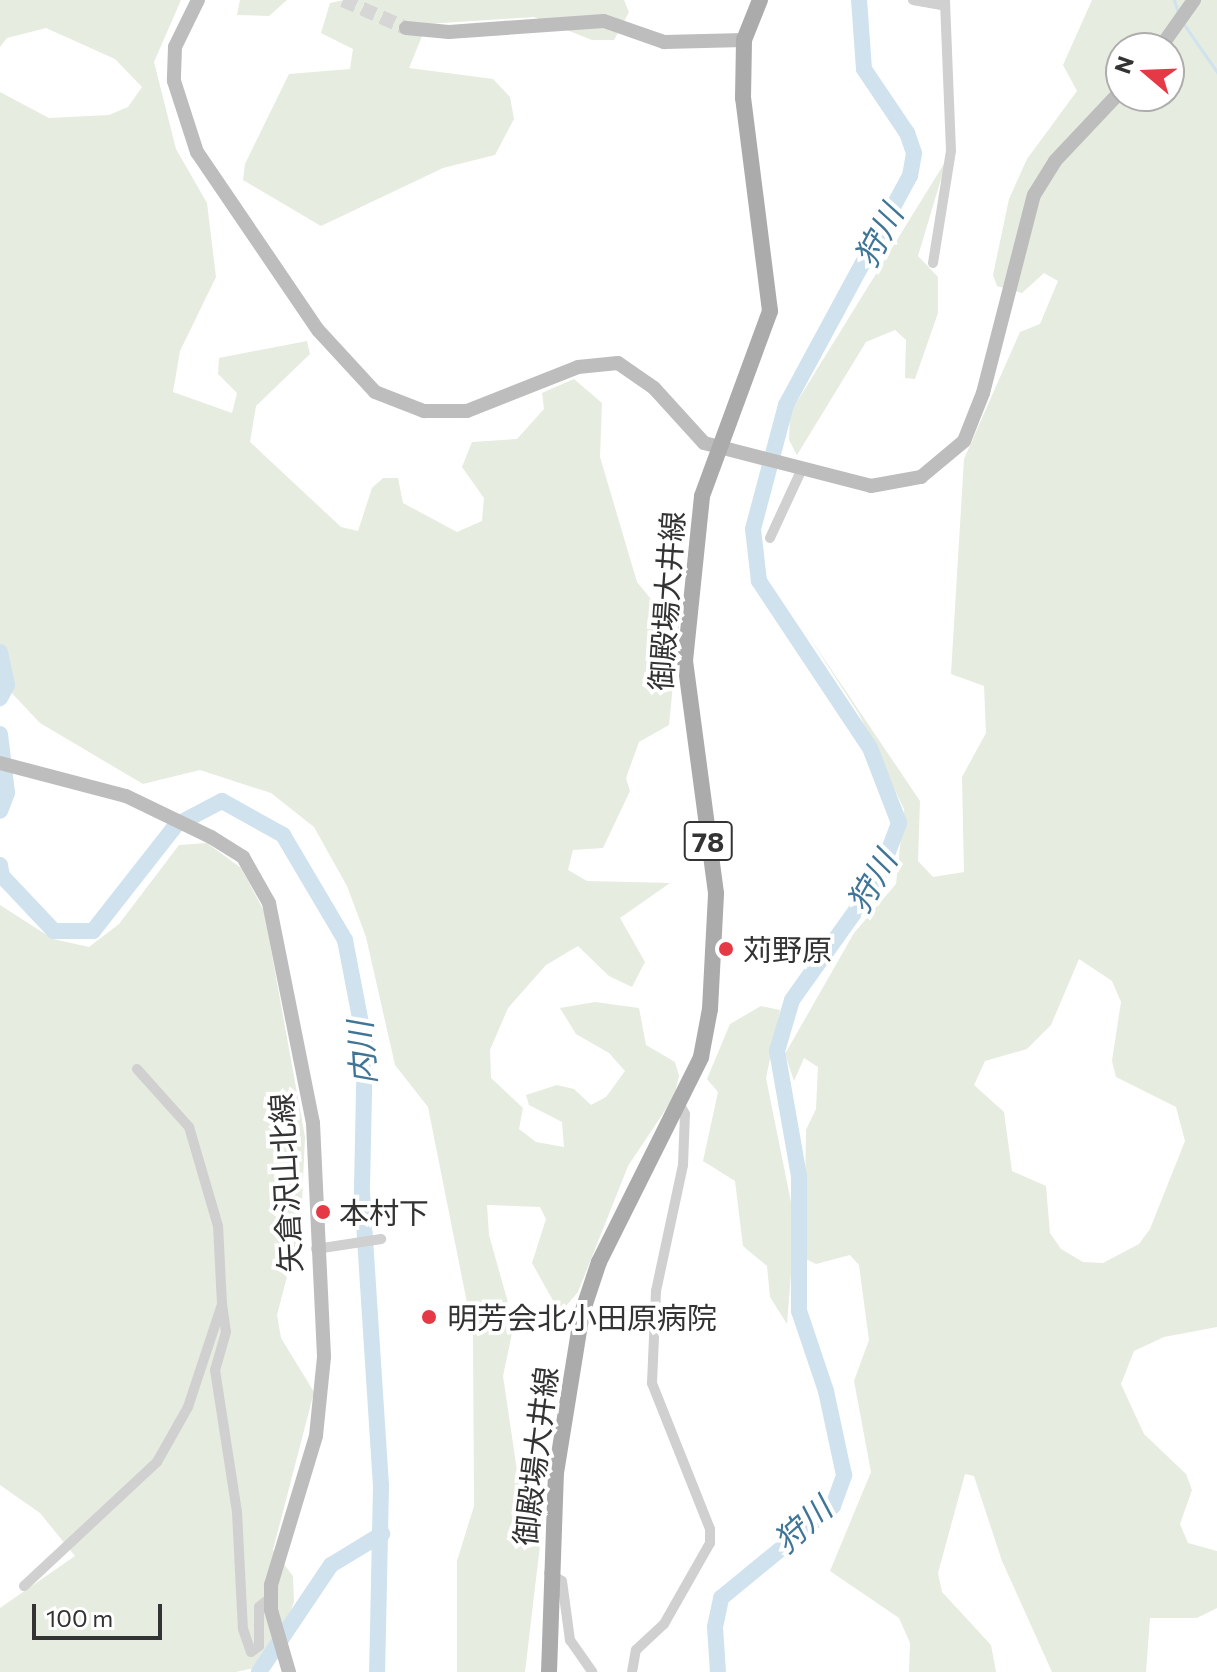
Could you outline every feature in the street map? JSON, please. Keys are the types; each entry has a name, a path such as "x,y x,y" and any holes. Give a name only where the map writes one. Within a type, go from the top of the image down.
{"main road":[{"name":"御殿場大井線","path":"549,1672 548,1573 556,1473 585,1299 679,1103 707,1031 716,925 685,661 702,496 728,451 770,311 746,151 744,40 760,0"}],"street":[{"path":"198,0 175,47 181,116 197,152 351,371 403,405 449,413 495,403 578,367 618,363 654,388 688,431 728,451 871,486 901,484 921,477 964,441 983,393 1034,195 1055,161 1105,108"},
{"path":"913,0 944,3 951,151 933,263"},
{"path":"1173,32 1194,1"},
{"path":"406,28 463,32 604,21 664,42 744,40"},
{"path":"770,538 796,470"},
{"name":"矢倉沢山北線","path":"5,765 95,786 155,809 192,828 243,857 269,903 313,1123 322,1409 271,1604"},
{"path":"137,1069 189,1127 218,1226 226,1332 215,1370 237,1512 243,1629 251,1652 259,1646 259,1607 271,1604 288,1665"},
{"path":"632,1672 636,1650 664,1624 710,1543 710,1529 652,1383 656,1291 683,1165 685,1114 679,1103"},
{"path":"316,1249 381,1239"},
{"path":"24,1586 157,1462 188,1407 222,1304"},
{"path":"548,1573 562,1581 570,1640 592,1672"}],"shaded area":[{"path":"0,0 181,0 154,62 176,149 207,203 216,277 180,351 173,392 232,413 237,393 218,374 219,358 307,341 310,354 256,406 250,442 341,527 358,531 372,488 383,478 398,478 403,503 457,532 482,521 484,498 462,467 472,442 517,439 544,409 542,393 574,379 602,403 600,457 637,582 659,609 680,615 669,725 639,742 626,778 630,791 603,848 573,850 568,870 587,881 670,883 620,918 645,962 632,987 609,976 578,946 546,965 508,1008 490,1050 491,1078 523,1108 519,1129 536,1142 564,1147 562,1122 529,1105 526,1095 557,1085 574,1089 591,1105 606,1097 625,1071 609,1053 576,1034 560,1008 595,1002 639,1008 646,1045 675,1062 679,1076 674,1097 628,1166 578,1292 560,1313 532,1263 546,1219 540,1207 487,1205 489,1235 514,1324 503,1376 520,1491 545,1503 525,1672 457,1672 457,1561 474,1506 473,1333 428,1107 395,1065 366,937 347,886 314,827 271,793 200,770 143,784 40,723 8,689 0,654 0,92 49,118 109,115 128,107 142,87 115,59 46,28 7,38 0,47"},
{"path":"240,0 287,0 269,16 237,15"},
{"path":"344,0 624,0 629,12 614,40 592,40 534,17 427,24 409,68 493,79 510,97 514,119 495,155 443,168 321,226 243,180 245,164 289,74 350,69 353,49 321,33 330,3"},
{"path":"1092,0 1217,0 1217,1327 1164,1337 1134,1351 1121,1384 1144,1434 1186,1474 1192,1490 1180,1524 1188,1543 1217,1551 1217,1608 1197,1618 1150,1618 1146,1672 1052,1672 1002,1561 974,1476 965,1474 938,1573 942,1592 991,1645 996,1672 909,1672 910,1643 899,1618 830,1571 871,1472 854,1381 869,1340 859,1265 850,1255 816,1264 804,1258 806,1130 816,1109 818,1067 804,1058 794,1081 785,1054 854,933 896,884 904,809 859,714 804,629 920,801 918,861 933,877 964,872 962,777 986,733 984,686 951,674 964,459 1020,332 1040,324 1058,281 1044,273 1022,293 997,286 993,275 1009,199 1027,159 1077,91 1063,65","holes":["1079,959 1112,981 1121,1002 1112,1061 1116,1077 1176,1107 1185,1141 1150,1229 1139,1244 1103,1263 1083,1262 1061,1249 1050,1233 1046,1186 1012,1171 1004,1112 974,1085 985,1061 1027,1049 1051,1025"]},
{"path":"947,159 918,256 938,277 938,313 915,379 905,378 906,340 895,330 866,342 797,455 789,440 790,413"},
{"path":"207,843 241,868 264,911 305,1137 301,1223 277,1315 281,1338 314,1392 273,1550 293,1576 294,1602 274,1653 258,1667 236,1672 0,1672 0,1608 75,1556 40,1513 0,1485 0,905 53,939 89,947 119,924 179,845"},
{"path":"761,1006 780,1010 766,1078 795,1222 787,1324 770,1297 767,1266 743,1246 735,1181 703,1161 718,1092 707,1079 730,1024"}],"waterway":[{"name":"狩川","path":"718,1672 715,1627 721,1598 833,1506 844,1475 826,1391 799,1311 799,1176 777,1051 792,1000 877,881 899,823 870,748 759,581 753,529 786,405 910,176 914,153 907,133 864,69 859,0"},
{"path":"1174,0 1178,12"},
{"path":"1183,23 1217,72"},
{"name":"内川","path":"0,652 7,685 0,698"},
{"name":"内川","path":"0,734 7,793 0,811"},
{"name":"内川","path":"0,865 2,876 54,931 93,931 176,825 222,801 283,835 345,940 365,1044 362,1192 381,1486 377,1672"},
{"path":"259,1672 331,1565 382,1534"}],"tunnel":[{"path":"343,0 406,28"}],"place":[{"name":"苅野原","path":"726,949"},
{"name":"本村下","path":"323,1212"},
{"name":"明芳会北小田原病院","path":"429,1317"}]}
